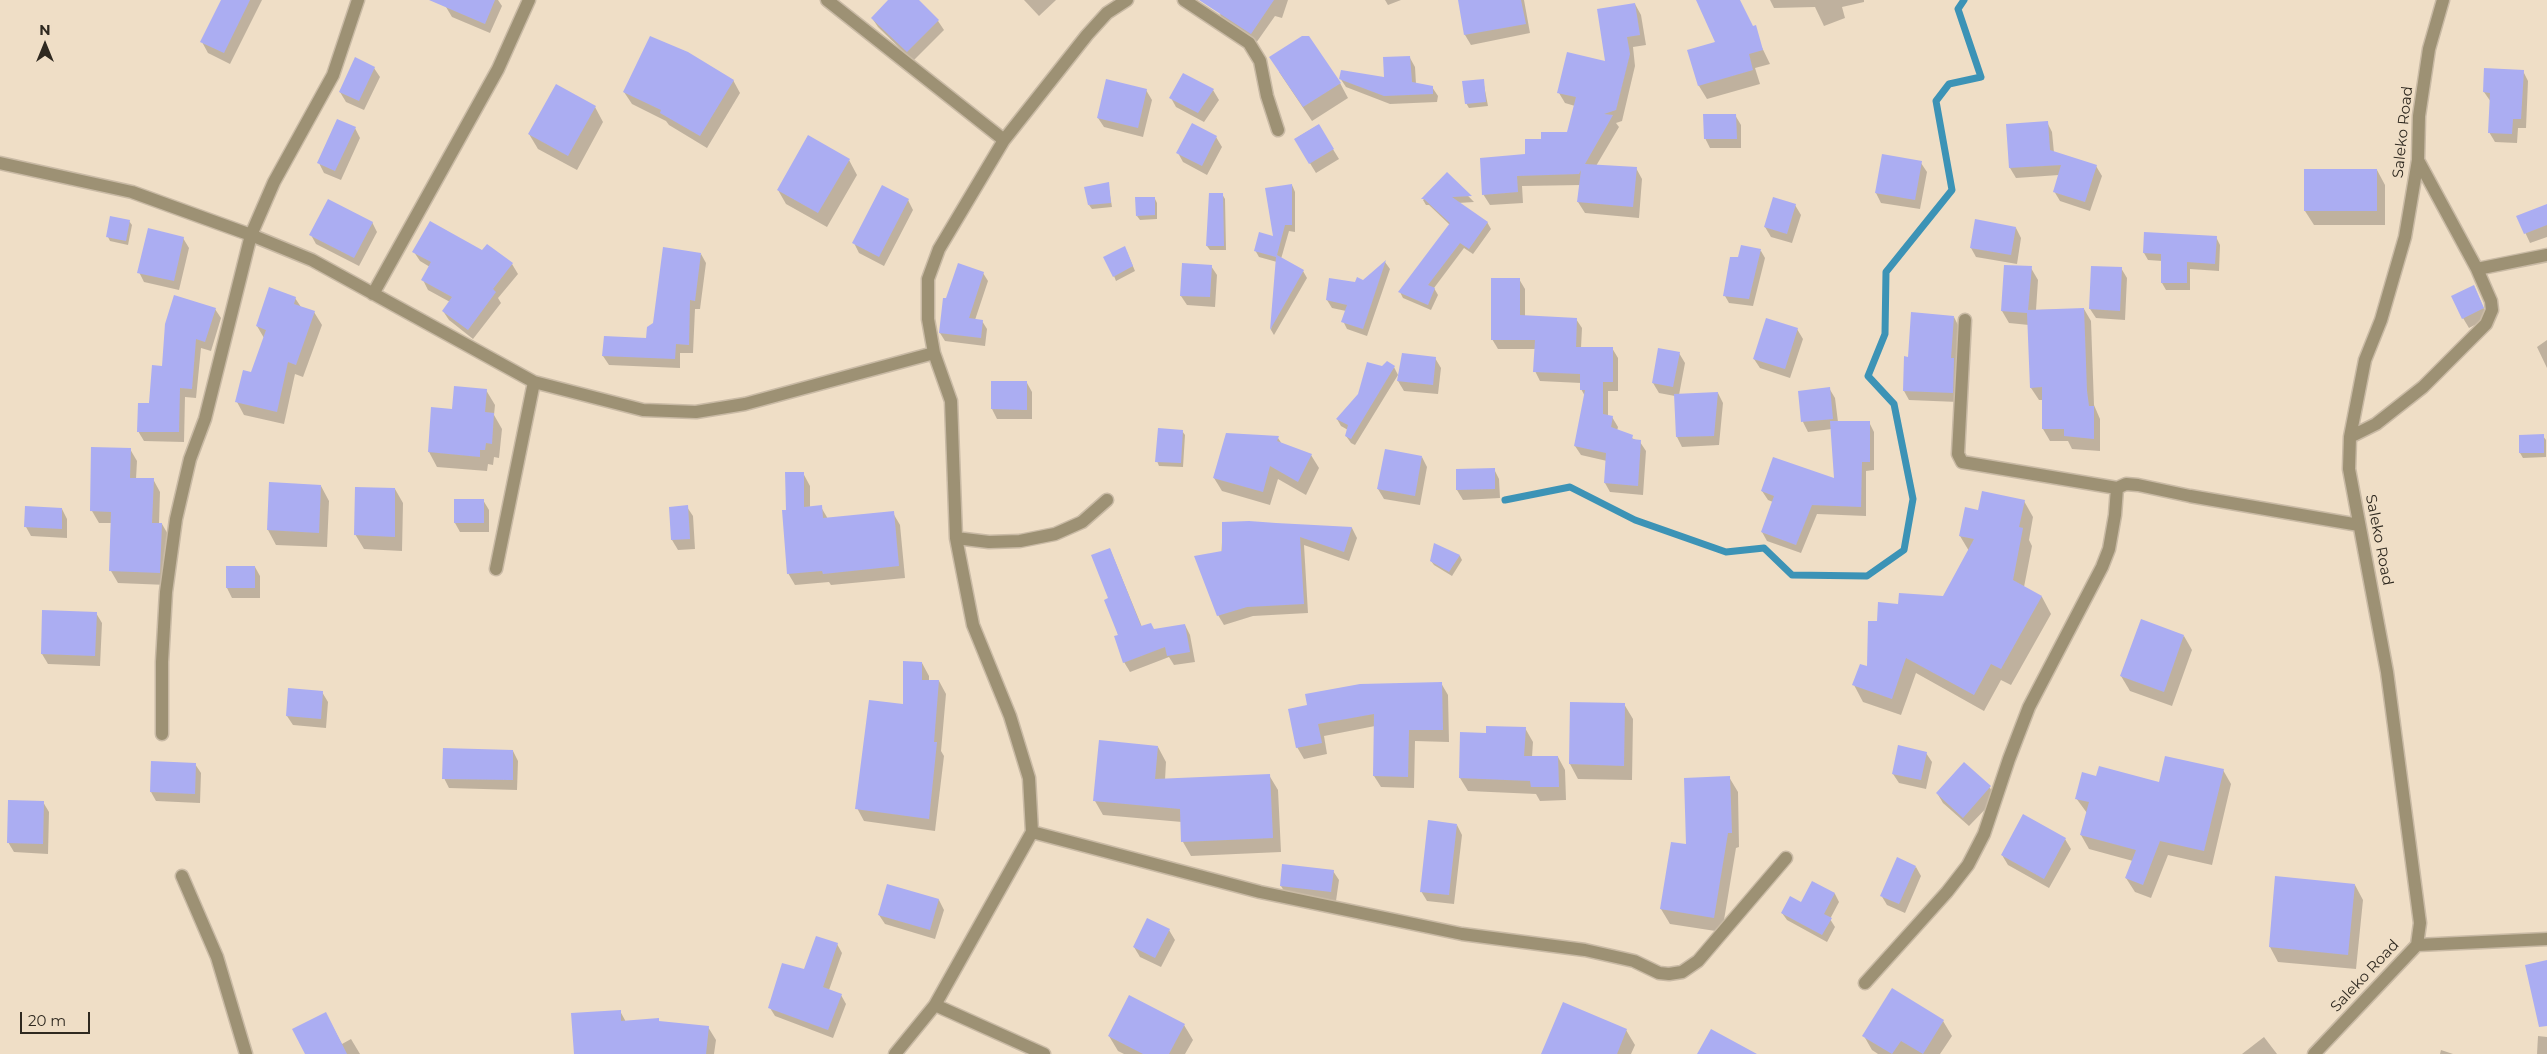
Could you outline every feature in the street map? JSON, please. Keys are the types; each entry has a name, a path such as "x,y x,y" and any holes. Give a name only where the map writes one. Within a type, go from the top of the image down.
{"street":[{"path":"162,734 162,662 166,592 176,519 190,459 205,419 251,235 274,182 333,75 358,0"},
{"path":"373,294 498,70 530,0"},
{"path":"827,0 1004,140"},
{"path":"895,1054 935,1005 1032,832 1029,778 1010,716 973,625 956,538 951,401 934,353 928,319 928,278 939,249 1004,140 1087,35 1107,13 1127,0"},
{"path":"1184,0 1249,43 1260,61 1267,96 1278,130"},
{"name":"Saleko Road","path":"2314,1054 2417,945 2420,923 2387,672 2349,469 2350,437 2366,360 2381,320 2405,237 2418,160 2419,116 2425,78 2437,15 2443,0"},
{"path":"2350,437 2376,424 2400,406 2486,324 2492,310 2491,301 2477,269 2418,160"},
{"path":"0,163 132,192 251,235 312,260 534,382 643,410 696,412 745,404 934,353"},
{"path":"2477,269 2547,255"},
{"path":"1965,320 1958,454 1962,462 2116,488 2126,484 2138,485 2190,496 2359,525"},
{"path":"496,569 534,382"},
{"path":"1864,983 1947,892 1968,864 1984,834 2029,707 2102,567 2109,549 2115,516 2116,488"},
{"path":"956,538 989,542 1020,541 1055,534 1082,522 1106,500"},
{"path":"1032,832 1260,892 1462,934 1585,950 1634,961 1659,973 1669,974 1682,972 1698,961 1786,858"},
{"path":"182,876 217,957 246,1054"},
{"path":"2417,945 2547,939"},
{"path":"935,1005 1044,1054"}],"building":[{"path":"221,0 250,0 224,53 200,42"},
{"path":"429,0 495,0 485,24"},
{"path":"888,0 919,0 939,20 907,52 871,18"},
{"path":"1199,0 1274,0 1251,34"},
{"path":"1458,0 1521,0 1526,24 1464,35"},
{"path":"1696,0 1740,0 1753,26 1756,25 1763,50 1749,54 1753,70 1698,86 1687,50 1715,42"},
{"path":"1635,3 1640,35 1627,37 1630,54 1616,110 1604,114 1613,115 1585,164 1637,167 1633,207 1577,202 1581,170 1579,174 1517,176 1518,192 1482,195 1480,158 1525,154 1525,139 1541,139 1541,132 1567,132 1576,97 1557,93 1567,52 1605,61 1597,9"},
{"path":"650,36 688,52 734,80 700,136 660,113 661,110 623,92"},
{"path":"1302,36 1309,36 1341,83 1303,107 1269,57"},
{"path":"1410,56 1412,82 1433,86 1433,94 1384,96 1339,79 1341,70 1384,77 1383,57"},
{"path":"355,57 375,67 359,101 339,92"},
{"path":"2484,68 2524,70 2521,119 2513,119 2512,134 2488,133 2490,93 2483,92"},
{"path":"1183,73 1214,89 1198,113 1169,98"},
{"path":"1106,79 1147,89 1138,128 1097,118"},
{"path":"1484,79 1486,102 1465,104 1462,81"},
{"path":"556,84 596,106 568,156 528,134"},
{"path":"1703,114 1736,114 1737,139 1704,139"},
{"path":"337,119 356,127 335,171 317,163"},
{"path":"2048,121 2050,150 2097,165 2085,202 2053,192 2061,165 2009,168 2006,124"},
{"path":"1192,123 1217,136 1202,166 1176,153"},
{"path":"1319,124 1334,149 1309,164 1294,139"},
{"path":"808,135 850,159 818,213 777,190"},
{"path":"1882,154 1922,161 1915,200 1875,193"},
{"path":"2304,169 2377,169 2377,211 2304,211"},
{"path":"1447,172 1472,196 1452,197 1488,222 1469,249 1460,243 1428,285 1435,288 1428,305 1398,292 1450,223 1424,199 1421,199"},
{"path":"1109,182 1111,203 1088,205 1084,187"},
{"path":"1292,184 1292,225 1285,225 1277,255 1304,270 1270,330 1276,257 1254,251 1259,232 1273,236 1265,188"},
{"path":"882,185 909,199 879,257 852,243"},
{"path":"1209,193 1223,193 1224,246 1206,246"},
{"path":"1135,197 1155,197 1155,215 1136,216"},
{"path":"1773,197 1796,204 1787,234 1764,227"},
{"path":"328,199 373,222 354,258 309,235"},
{"path":"2547,204 2547,225 2524,234 2516,216"},
{"path":"110,216 130,220 126,241 106,237"},
{"path":"1975,219 2016,227 2011,255 1970,248"},
{"path":"430,221 482,250 487,244 513,263 493,289 496,292 468,330 442,311 452,297 421,280 431,262 412,252"},
{"path":"148,228 184,237 174,281 137,273"},
{"path":"2144,232 2217,236 2215,264 2187,262 2187,283 2161,283 2161,254 2143,253"},
{"path":"1741,245 1761,249 1749,299 1723,296 1730,257 1738,257"},
{"path":"1125,246 1133,266 1113,277 1103,257"},
{"path":"663,247 701,253 695,301 690,300 689,345 676,344 675,359 602,356 604,336 646,338 647,327 653,323"},
{"path":"1386,260 1363,329 1341,322 1347,305 1326,300 1329,278 1355,282 1357,277 1363,280"},
{"path":"958,263 984,272 969,318 983,320 981,338 939,333 943,298 946,298"},
{"path":"1182,263 1212,265 1210,297 1180,296"},
{"path":"2004,265 2032,266 2028,310 2084,308 2087,391 2089,406 2094,406 2094,439 2064,436 2064,429 2042,429 2042,387 2030,388 2027,313 2001,311"},
{"path":"2091,266 2122,267 2120,311 2089,309"},
{"path":"1491,278 1520,278 1520,315 1577,318 1576,347 1613,347 1613,382 1603,382 1603,414 1613,416 1611,427 1633,435 1632,439 1641,440 1638,486 1604,483 1606,453 1574,446 1585,390 1580,390 1580,374 1533,372 1535,340 1491,340"},
{"path":"2474,285 2484,308 2462,319 2451,296"},
{"path":"269,287 296,297 294,304 315,311 296,365 288,362 277,412 235,402 243,370 251,372 266,330 256,326"},
{"path":"174,295 216,308 205,342 196,339 192,389 180,388 179,432 137,432 138,403 149,403 152,365 162,366 165,324"},
{"path":"1911,312 1954,316 1951,358 1954,358 1953,393 1903,391 1904,356 1908,357"},
{"path":"1766,318 1798,328 1785,369 1753,359"},
{"path":"1658,348 1680,352 1673,387 1652,383"},
{"path":"1402,353 1436,357 1433,385 1397,381"},
{"path":"1387,361 1395,366 1351,439 1345,436 1348,425 1336,419 1358,394 1367,362 1382,366"},
{"path":"991,381 1027,381 1027,410 991,409"},
{"path":"454,386 487,389 485,412 494,413 492,444 486,443 485,450 480,450 480,457 428,452 431,407 452,409"},
{"path":"1830,387 1833,419 1801,422 1798,391"},
{"path":"1718,392 1714,436 1676,437 1674,394"},
{"path":"1830,421 1870,421 1870,462 1862,462 1861,507 1812,505 1796,545 1761,532 1774,496 1761,491 1773,457 1834,478"},
{"path":"1158,428 1183,430 1181,463 1155,462"},
{"path":"1226,433 1279,436 1277,441 1312,454 1298,482 1270,466 1263,492 1213,478"},
{"path":"2544,434 2544,453 2519,453 2519,435"},
{"path":"91,447 131,448 130,478 154,478 152,523 162,523 160,573 109,571 111,512 90,511"},
{"path":"1385,449 1422,456 1415,496 1377,489"},
{"path":"1495,468 1495,489 1456,490 1456,469"},
{"path":"785,472 804,472 804,507 822,505 823,518 894,511 899,566 823,574 822,571 787,574 782,510 786,510"},
{"path":"269,482 321,485 319,533 267,530"},
{"path":"355,487 395,488 395,537 354,535"},
{"path":"1982,491 2025,500 2019,527 2023,528 2013,580 2042,596 2001,669 1991,664 1974,695 1906,658 1892,699 1852,685 1860,664 1867,666 1868,621 1877,621 1878,602 1898,604 1899,593 1943,596 1974,539 1959,536 1965,507 1978,510"},
{"path":"454,499 484,499 484,523 454,523"},
{"path":"688,505 690,539 671,540 669,507"},
{"path":"25,506 62,508 62,529 24,527"},
{"path":"1249,521 1352,527 1344,552 1300,537 1304,604 1247,607 1217,616 1194,556 1222,551 1222,522"},
{"path":"1434,543 1460,555 1449,572 1430,561"},
{"path":"1110,548 1141,626 1151,623 1154,629 1185,624 1190,652 1167,656 1165,647 1123,663 1114,636 1118,635 1104,600 1108,598 1091,555"},
{"path":"226,566 255,566 255,588 226,588"},
{"path":"42,610 97,612 95,656 41,654"},
{"path":"2141,619 2184,635 2164,692 2120,676"},
{"path":"903,661 922,662 922,680 939,680 934,742 937,742 929,819 855,809 869,700 903,704"},
{"path":"1442,682 1443,730 1409,730 1408,777 1373,776 1374,714 1318,724 1322,743 1296,748 1288,709 1307,705 1305,694 1360,684"},
{"path":"288,688 323,691 321,719 286,716"},
{"path":"1570,702 1625,703 1624,766 1569,764"},
{"path":"1486,726 1526,727 1524,756 1558,756 1559,787 1531,787 1530,781 1459,778 1460,732 1486,733"},
{"path":"1099,740 1158,746 1155,779 1270,774 1273,838 1181,842 1180,809 1093,801"},
{"path":"1898,745 1927,752 1921,780 1892,774"},
{"path":"443,748 513,750 513,780 442,779"},
{"path":"2165,756 2224,769 2204,851 2160,841 2143,885 2125,878 2136,850 2080,835 2089,802 2075,799 2082,772 2096,776 2099,766 2159,782"},
{"path":"151,761 196,763 195,794 150,792"},
{"path":"1964,762 1991,786 1963,818 1936,793"},
{"path":"1730,776 1732,833 1728,833 1714,918 1660,909 1671,842 1686,844 1684,778"},
{"path":"8,800 44,801 43,844 7,843"},
{"path":"2023,814 2066,838 2044,879 2001,855"},
{"path":"1428,820 1457,824 1449,895 1420,892"},
{"path":"1897,857 1916,866 1899,904 1880,896"},
{"path":"1282,864 1334,870 1331,892 1280,886"},
{"path":"2275,876 2355,884 2348,955 2269,947"},
{"path":"1812,881 1835,893 1824,914 1832,918 1822,935 1781,913 1790,896 1801,902"},
{"path":"887,884 939,899 930,930 878,915"},
{"path":"1147,918 1170,929 1155,958 1133,947"},
{"path":"816,936 838,943 823,987 842,994 828,1030 768,1008 782,963 804,969"},
{"path":"2547,960 2547,1026 2539,1027 2525,965"},
{"path":"1892,988 1944,1020 1923,1054 1901,1041 1892,1054 1862,1036"},
{"path":"1129,995 1185,1024 1169,1054 1143,1054 1108,1036"},
{"path":"1563,1002 1627,1029 1617,1054 1541,1054"},
{"path":"621,1010 621,1021 659,1018 659,1021 709,1026 706,1054 574,1054 571,1013"},
{"path":"326,1012 347,1054 305,1054 292,1029"},
{"path":"1711,1029 1757,1054 1697,1054"}],"waterway":[{"path":"1505,500 1570,487 1635,520 1726,552 1764,548 1792,575 1867,576 1904,550 1913,499 1894,404 1868,376 1885,334 1886,272 1952,190 1936,101 1949,84 1981,77 1958,9 1964,0"}]}
